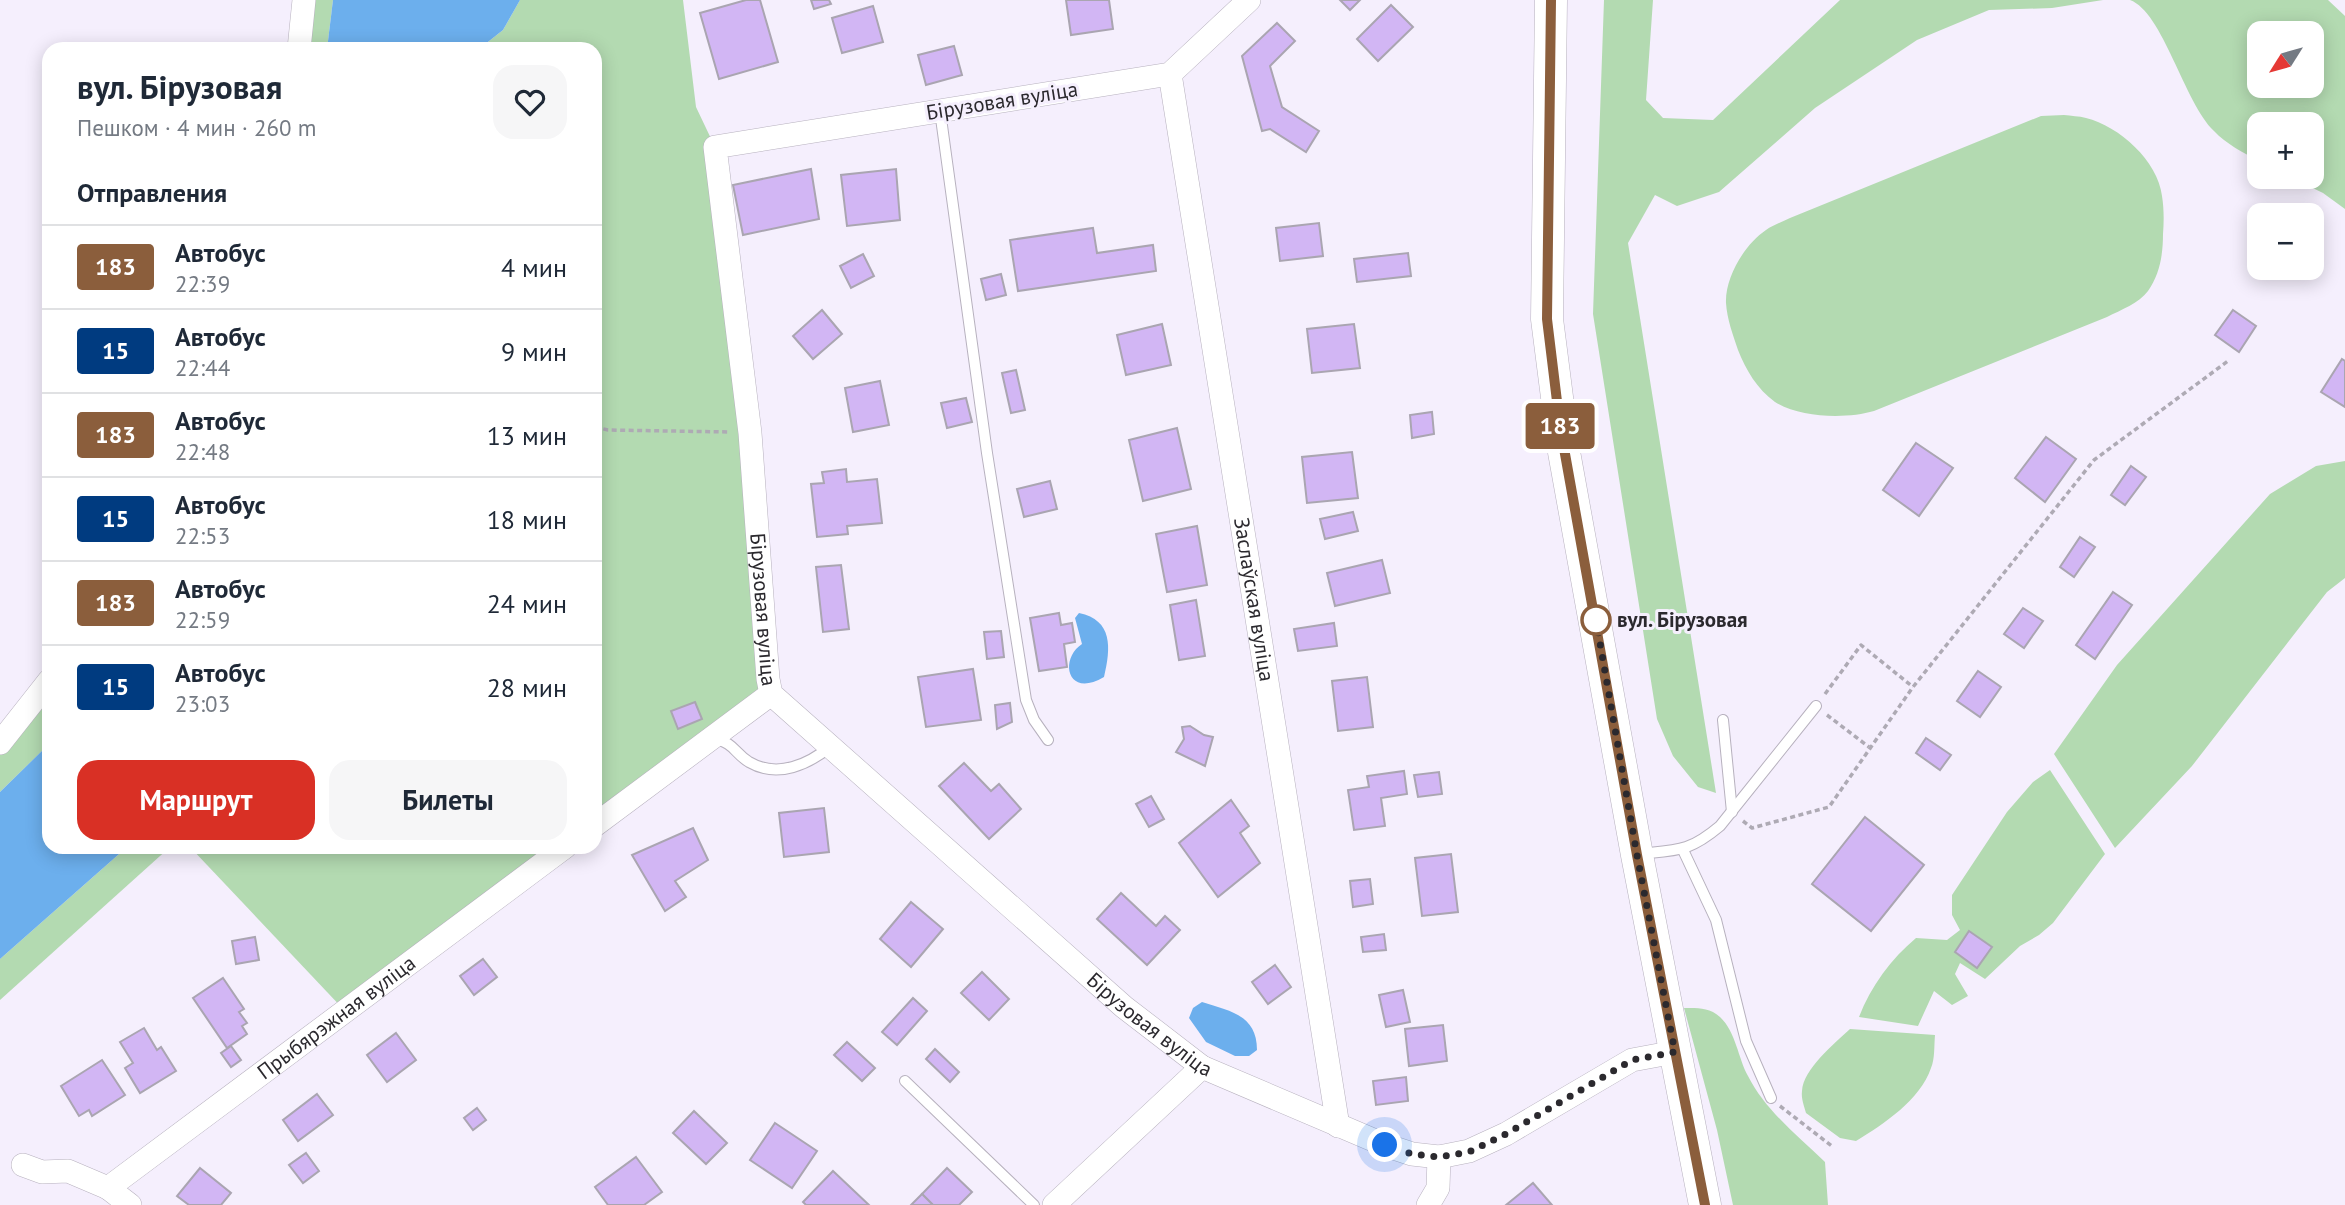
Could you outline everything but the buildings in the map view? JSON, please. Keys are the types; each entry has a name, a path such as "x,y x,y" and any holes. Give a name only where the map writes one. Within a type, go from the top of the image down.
{"main road":[{"path":"1551,0 1547,319 1564,453 1637,855 1705,1205"}],"street":[{"path":"300,42 304,0"},
{"path":"1170,74 1249,0"},
{"name":"Бірузовая вуліца","path":"1170,74 715,147 750,433 771,694 1124,1007 1202,1067 1338,1126 1412,1154 1439,1157 1469,1152 1506,1134 1632,1060 1675,1052"},
{"name":"Заслаўская вуліца","path":"1170,74 1338,1126"},
{"path":"0,743 42,690"},
{"path":"602,820 771,694"},
{"name":"Прыбярэжная вуліца","path":"108,1188 556,854"},
{"path":"1054,1205 1202,1067"},
{"path":"1428,1205 1438,1188 1439,1157"},
{"path":"23,1165 42,1172 68,1171 108,1188 130,1205"}],"lane":[{"path":"940,111 987,453 1027,700 1034,720 1048,740"},
{"path":"1637,855 1683,850 1720,826 1816,706"},
{"path":"1723,720 1732,812"},
{"path":"712,738 728,742 750,762 768,768 801,766 816,759 831,746"},
{"path":"1683,850 1716,920 1746,1041 1770,1098"},
{"path":"905,1081 1034,1205"}],"path":[{"path":"1732,812 1752,828 1829,807 1913,687 2094,460 2228,361"},
{"path":"602,428 750,433"},
{"path":"1869,747 1816,706 1861,645 1913,687"},
{"path":"1770,1098 1833,1147"}],"green space":[{"path":"305,0 333,0 328,42 301,42"},
{"path":"520,0 683,0 696,107 715,147 771,694 602,820 602,42 488,42 503,30"},
{"path":"1604,0 1653,0 1646,100 1663,118 1713,120 1840,0 2103,0 2052,8 1989,10 1917,40 1815,108 1719,192 1677,206 1655,195 1628,243 1716,793 1698,787 1673,756 1657,719 1593,314"},
{"path":"2130,0 2328,0 2345,16 2345,209 2315,189 2324,189 2324,112 2247,112 2247,154 2214,131 2203,118 2153,21 2142,8"},
{"path":"2064,115 2099,122 2123,137 2145,158 2159,183 2164,215 2161,256 2155,278 2140,299 2107,317 1863,414 1824,416 1797,411 1775,402 1757,385 1738,350 1726,303 1733,272 1744,252 1758,236 1790,218 2041,116"},
{"path":"2345,461 2345,578 2327,592 2192,766 2115,848 2054,754 2117,665 2270,494 2316,466"},
{"path":"42,690 42,751 0,792 0,743"},
{"path":"2050,770 2105,854 2053,923 2020,946 1985,979 1960,963 1955,974 1968,996 1952,1005 1934,991 1918,1026 1859,1017 1883,974 1916,938 1947,940 1960,930 1952,915 1952,895 2007,812 2033,782"},
{"path":"119,854 162,854 0,1000 0,959"},
{"path":"197,854 556,854 345,1011"},
{"path":"1684,1008 1707,1010 1725,1023 1748,1076 1763,1100 1825,1162 1828,1205 1733,1205 1717,1130"},
{"path":"1850,1029 1935,1035 1932,1064 1919,1091 1889,1119 1856,1141 1840,1138 1806,1113 1802,1096 1804,1083 1814,1065"}],"water":[{"path":"333,0 520,0 503,30 488,42 328,42"},
{"path":"1079,613 1098,622 1107,637 1108,656 1104,677 1091,683 1075,680 1070,674 1071,659 1082,644 1075,618"},
{"path":"42,751 42,854 119,854 0,959 0,792"},
{"path":"1202,1002 1232,1012 1247,1022 1256,1038 1257,1050 1249,1056 1235,1056 1206,1042 1189,1018 1193,1008"}],"bus line":[{"name":"183","path":"1551,0 1547,319 1560,426 1637,855 1705,1205"}],"place":[{"name":"вул. Бірузовая","path":"1596,620"}],"route":[{"path":"1385,1145 1412,1154 1439,1157 1469,1152 1506,1134 1632,1060 1675,1052 1596,620"}]}
